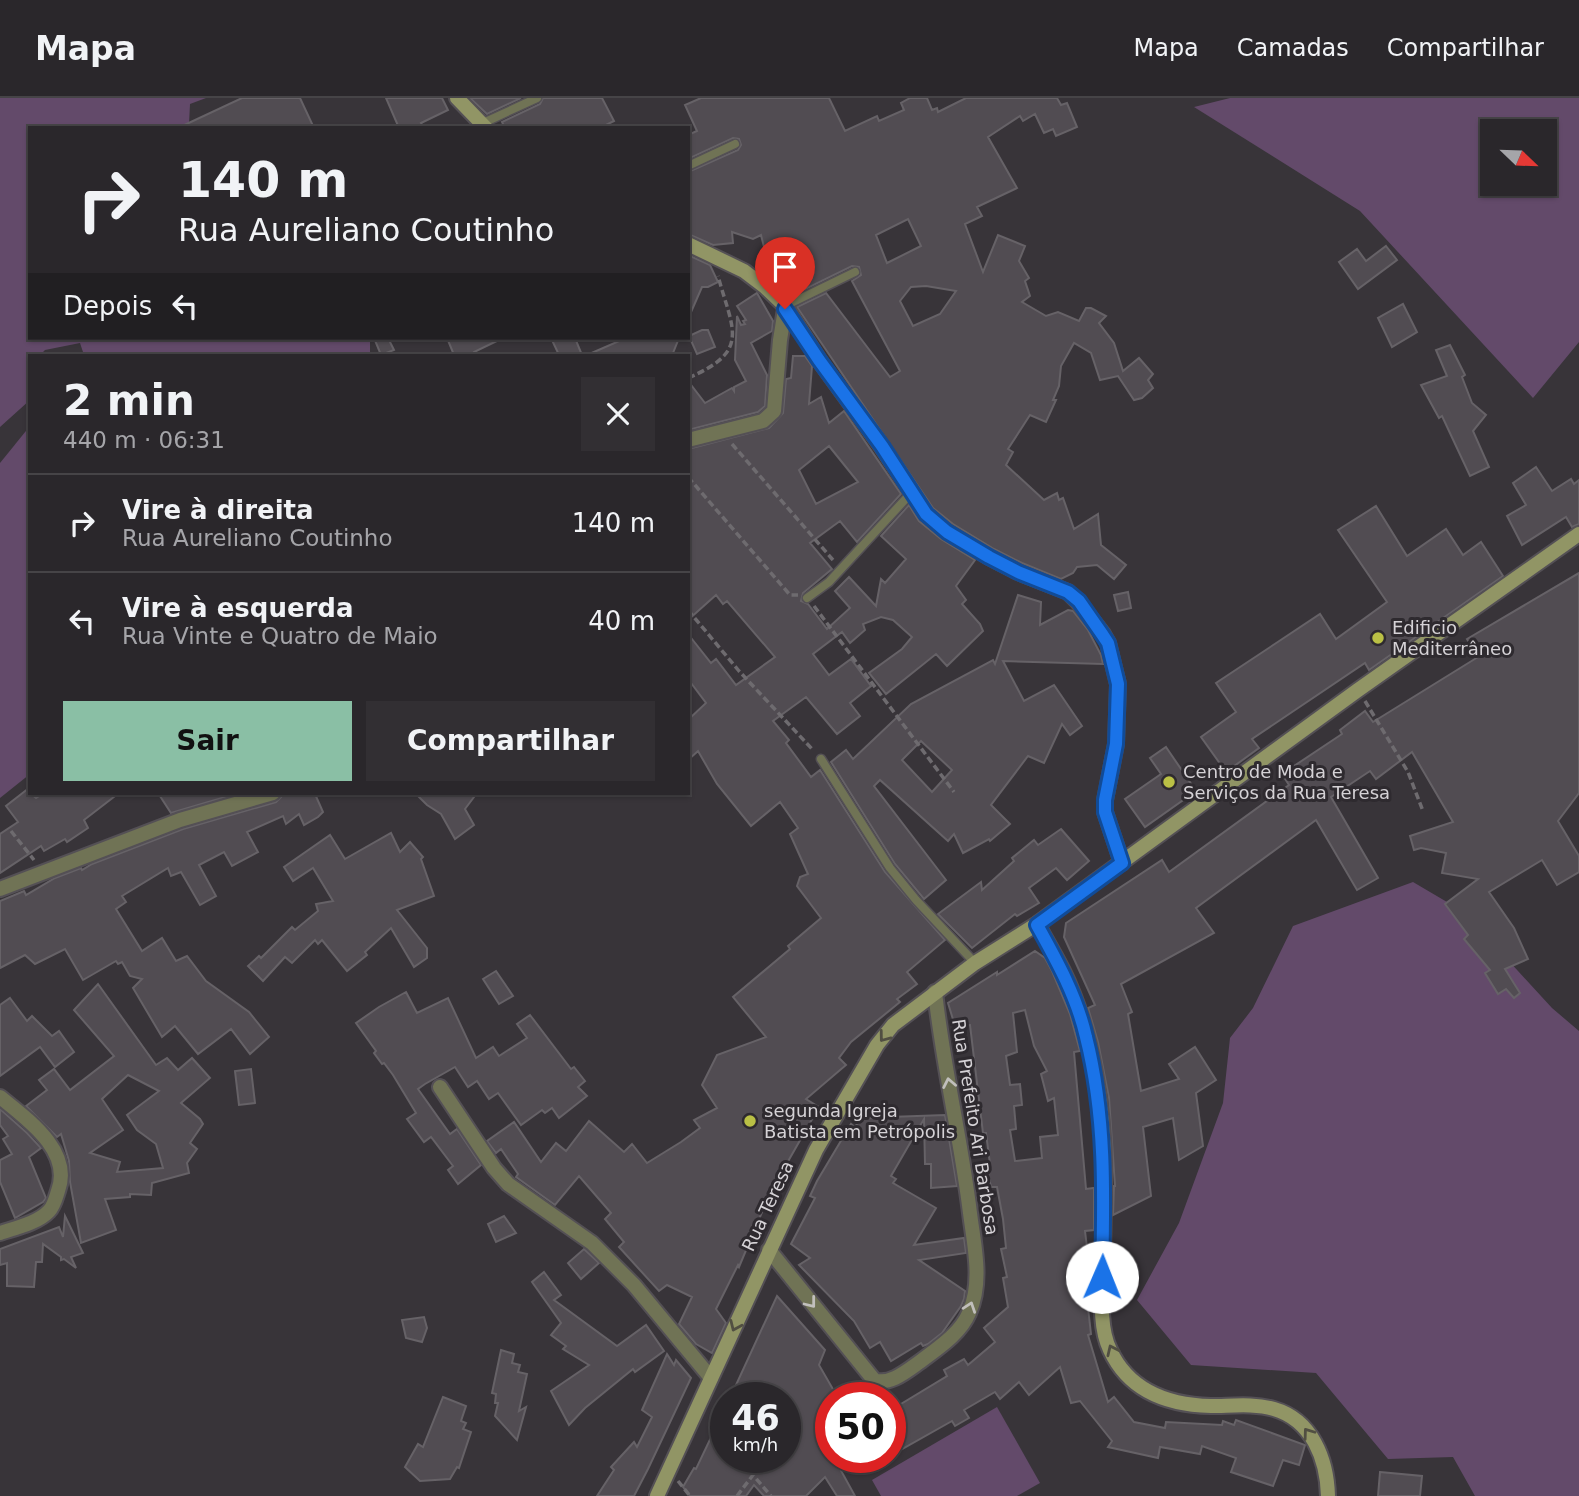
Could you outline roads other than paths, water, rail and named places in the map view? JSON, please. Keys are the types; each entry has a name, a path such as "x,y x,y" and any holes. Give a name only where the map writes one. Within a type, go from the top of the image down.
{"main road":[{"path":"457,98 484,126"},
{"path":"690,245 744,271 765,287 785,308 926,514 947,532 1018,572 1068,592 1079,601 1108,643 1118,684 1116,744 1105,812 1122,863"},
{"name":"Rua Teresa","path":"657,1496 816,1150 877,1045 893,1025 975,963 1037,925 1358,690 1579,534"},
{"path":"1037,925 1064,972 1078,1010 1101,1114 1104,1173 1102,1315 1109,1349 1136,1385 1163,1397 1200,1405 1272,1408 1299,1421 1308,1430 1324,1460 1328,1496"}],"street":[{"path":"690,440 763,421 775,411 785,308"},
{"path":"0,889 180,820 266,795"},
{"name":"Rua Prefeito Ari Barbosa","path":"769,1250 874,1380 885,1382 906,1371 960,1329 970,1312 976,1287 976,1258 964,1164 939,1031 935,992"},
{"path":"440,1087 494,1168 508,1184 592,1242 634,1285 711,1378"},
{"path":"0,1097 54,1147 62,1182 49,1211 26,1224 0,1233"}],"lane":[{"path":"484,126 537,98"},
{"path":"690,165 735,144"},
{"path":"785,308 855,272"},
{"path":"807,598 841,569 912,492"},
{"path":"821,759 890,868 975,963"}],"place":[{"name":"Edificio Mediterrâneo","path":"1378,638"},
{"name":"Centro de Moda e Serviços da Rua Teresa","path":"1169,782"},
{"name":"segunda Igreja Batista em Petrópolis","path":"750,1121"}]}
